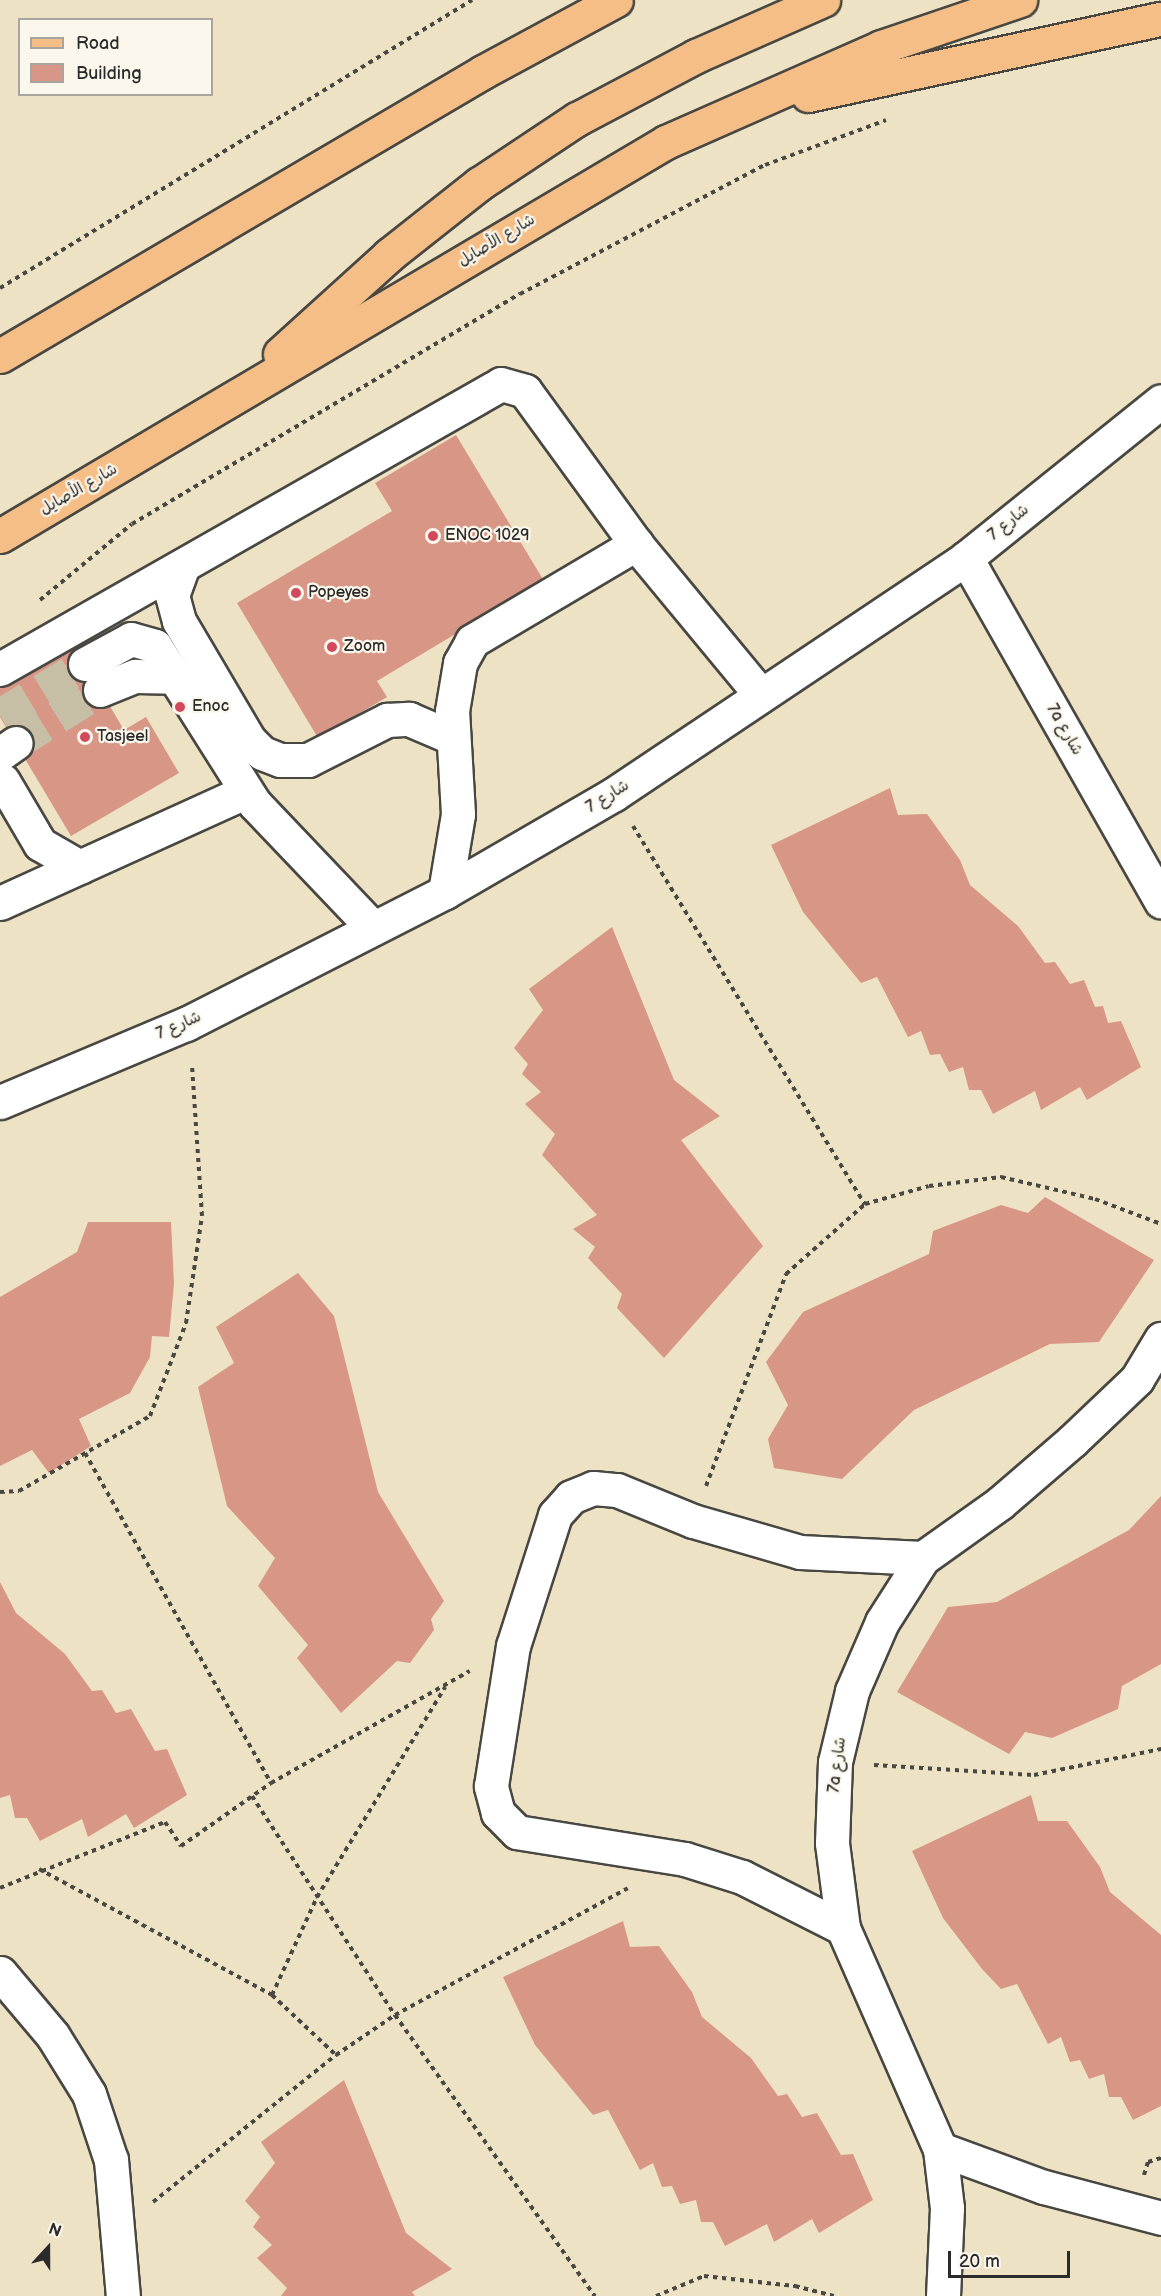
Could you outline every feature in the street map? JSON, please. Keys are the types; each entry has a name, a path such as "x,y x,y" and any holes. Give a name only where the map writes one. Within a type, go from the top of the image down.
{"main road":[{"path":"0,356 483,72 616,0"},
{"path":"226,404 389,255 479,184 577,119 696,56 823,0"},
{"name":"شارع الأصايل","path":"0,537 226,404 600,178 736,110 881,47 1020,0"},
{"path":"736,110 1161,19"}],"street":[{"path":"0,669 182,568 501,384 525,391 636,544 761,695"},
{"name":"شارع 7","path":"0,1102 186,1024 446,892 614,794 966,558 1161,401"},
{"path":"446,892 458,814 451,736 454,684 472,641 636,544"},
{"name":"7a شارع","path":"966,558 1161,901"},
{"path":"182,568 172,595 179,621 249,740 262,753 280,760 308,760 387,720 409,719 451,736"},
{"path":"93,677 131,639 143,639 155,646 245,792 374,928"},
{"path":"4,766 40,844 80,867"},
{"path":"0,903 245,792"},
{"name":"7a شارع","path":"943,2296 947,2208 940,2149 843,1928 832,1843 835,1762 857,1681 882,1622 923,1558 1000,1503 1149,1381 1161,1339"},
{"path":"843,1928 742,1877 685,1859 517,1832 498,1813 491,1786 513,1646 555,1515 571,1497 593,1488 618,1490 693,1521 800,1552 923,1558"},
{"path":"0,1973 53,2036 89,2094 111,2160 119,2229 123,2296"},
{"path":"940,2149 1044,2187 1161,2218"}],"path":[{"path":"0,288 472,0"},
{"path":"35,604 132,524 520,294 765,165 896,116"},
{"path":"614,794 865,1204"},
{"path":"0,1492 19,1491 150,1416 186,1323 202,1216 198,1104 186,1024"},
{"path":"693,1521 786,1274 865,1204 929,1186 1001,1177 1095,1199 1161,1224"},
{"path":"85,1453 271,1783"},
{"path":"0,1888 38,1869 165,1822 181,1846 271,1783 513,1646"},
{"path":"272,1995 317,1897 446,1685"},
{"path":"835,1762 1034,1775 1161,1749"},
{"path":"252,1796 395,2015 595,2296"},
{"path":"38,1869 272,1995 336,2055"},
{"path":"119,2229 336,2055 395,2015 633,1886"},
{"path":"656,2296 704,2276 795,2286 834,2296"}],"building":[{"name":"ENOC 1029","path":"456,435 544,581 377,681 387,697 318,738 237,603 392,511 375,483"},
{"name":"Tasjeel","path":"71,640 124,730 146,717 179,773 71,836 0,717 0,682"},
{"path":"890,788 898,815 927,814 960,860 970,885 1018,926 1045,963 1055,962 1070,984 1084,980 1095,1007 1103,1006 1108,1023 1121,1021 1141,1067 1087,1100 1080,1087 1041,1110 1035,1091 993,1114 981,1090 969,1090 963,1067 949,1072 940,1054 930,1055 921,1031 908,1037 877,977 861,983 803,912 771,845"},
{"path":"612,927 674,1080 720,1116 681,1140 763,1246 664,1358 617,1308 622,1294 588,1258 595,1247 573,1229 597,1215 542,1155 555,1134 525,1104 541,1092 522,1074 528,1064 514,1048 543,1010 529,989"},
{"path":"1045,1197 1154,1260 1099,1342 1050,1344 914,1410 842,1479 774,1468 768,1439 788,1405 766,1362 803,1312 929,1254 933,1231 1001,1205 1028,1213"},
{"path":"88,1222 171,1222 174,1284 169,1337 152,1336 150,1357 130,1393 79,1419 91,1446 49,1473 32,1450 0,1466 0,1297 77,1252"},
{"path":"298,1273 334,1316 378,1492 444,1601 431,1619 434,1630 410,1663 397,1661 341,1713 297,1658 308,1645 258,1586 275,1558 227,1506 198,1387 234,1363 216,1327"},
{"path":"1161,1496 1161,1664 1122,1686 1118,1709 1052,1738 1025,1732 1009,1754 897,1692 948,1607 997,1602 1129,1530"},
{"path":"0,1582 16,1613 65,1654 92,1691 102,1690 116,1713 131,1709 155,1751 167,1749 187,1795 134,1828 126,1814 88,1837 82,1819 40,1841 27,1818 15,1818 10,1795 0,1798"},
{"path":"1031,1795 1038,1821 1067,1821 1100,1867 1110,1892 1161,1935 1161,2106 1133,2120 1121,2097 1109,2097 1104,2074 1089,2079 1080,2060 1070,2062 1061,2037 1048,2044 1017,1984 1001,1989 982,1969 943,1918 912,1851"},
{"path":"623,1921 630,1947 659,1946 692,1992 702,2017 751,2058 778,2096 787,2094 802,2117 817,2113 841,2155 853,2154 873,2200 819,2233 812,2219 774,2242 767,2224 725,2246 713,2222 701,2222 696,2200 680,2204 672,2186 662,2187 653,2163 640,2170 608,2110 593,2115 535,2045 503,1977"},
{"path":"344,2080 406,2233 452,2269 412,2292 415,2296 281,2296 287,2288 257,2258 272,2245 253,2227 260,2217 245,2201 275,2163 261,2142"}],"tunnel":[{"path":"0,715 85,664"},
{"path":"16,743 100,690"}],"place":[{"name":"ENOC 1029","path":"433,536"},
{"name":"Popeyes","path":"296,593"},
{"name":"Zoom","path":"332,647"},
{"name":"Enoc","path":"180,707"},
{"name":"Tasjeel","path":"85,737"}]}
